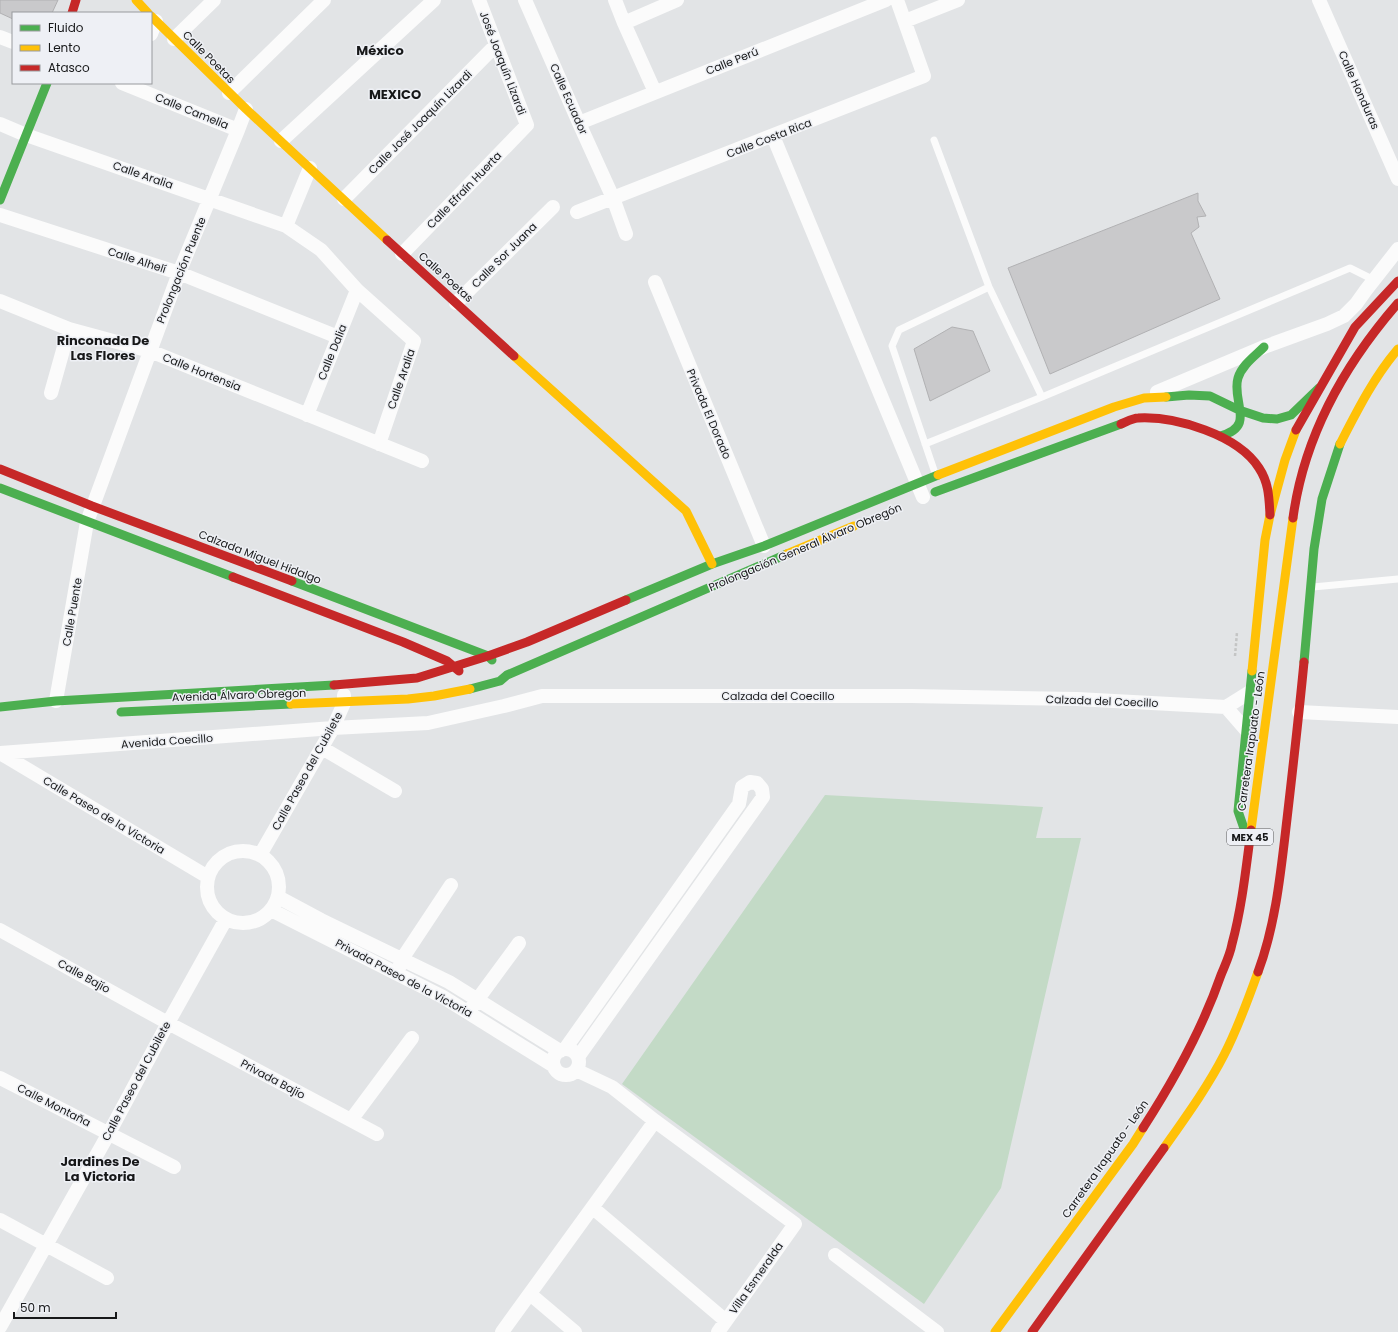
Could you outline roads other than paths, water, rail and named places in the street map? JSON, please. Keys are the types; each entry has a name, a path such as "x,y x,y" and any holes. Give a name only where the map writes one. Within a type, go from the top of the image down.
{"main road":[{"path":"72,12 76,0"},
{"name":"Calle Poetas","path":"136,0 148,12"},
{"name":"Calle Poetas","path":"152,16 229,93 402,254 686,511 712,564"},
{"path":"0,200 47,84"},
{"name":"MEX 45","path":"1249,843 1238,811 1261,578 1270,515 1285,460 1297,427 1355,327 1398,281"},
{"name":"Carretera Irapuato - León","path":"996,1332 1133,1144 1170,1086 1194,1040 1215,994 1232,945 1243,892 1295,503 1307,456 1320,421 1337,386 1382,320 1398,303"},
{"path":"1220,436 1233,432 1239,425 1241,416 1237,380 1243,368 1264,347"},
{"name":"MEX 45","path":"1032,1332 1157,1159 1196,1102 1224,1055 1246,1005 1264,956 1276,902 1299,712 1314,549 1322,499 1340,444 1370,388 1385,364 1398,349"},
{"name":"Prolongación General Álvaro Obregón","path":"453,666 488,656 527,642 712,564 764,546 936,476 1114,407 1144,398 1189,395 1210,396 1240,410 1263,418 1277,419 1291,415 1319,388"},
{"path":"919,498 1137,418 1157,418 1184,423 1220,436 1245,451 1257,466 1267,485 1270,515"},
{"name":"Calzada Miguel Hidalgo","path":"0,468 92,506 488,656 502,670"},
{"path":"0,488 402,646 447,661 477,682"},
{"name":"Prolongación General Álvaro Obregón","path":"477,682 500,681 502,670 864,521"},
{"name":"Avenida Álvaro Obregon","path":"0,707 56,701 344,684 402,675 417,678 453,666"},
{"name":"Avenida Álvaro Obregon","path":"109,712 344,703 434,696 477,682"}],"street":[{"path":"174,39 214,0"},
{"path":"229,93 324,0"},
{"path":"281,141 434,0"},
{"name":"José Joaquín Lizardi","path":"479,0 527,125"},
{"name":"Calle Ecuador","path":"525,0 613,198 626,234"},
{"path":"615,0 655,92"},
{"path":"624,23 677,0"},
{"name":"Calle Perú","path":"579,123 886,0"},
{"path":"897,0 905,21 958,0"},
{"name":"Calle Honduras","path":"1319,0 1398,179"},
{"name":"Calle Costa Rica","path":"577,212 924,76 905,21"},
{"path":"0,37 12,42"},
{"name":"Calle José Joaquín Lizardi","path":"344,199 496,45"},
{"name":"Calle Camelia","path":"130,84 238,130"},
{"name":"Prolongación Puente","path":"87,522 179,273 246,109"},
{"name":"Calle Aralia","path":"0,124 26,135 286,226 321,250 357,290 414,341 379,444"},
{"name":"Calle Efraín Huerta","path":"402,254 527,125"},
{"path":"773,136 917,484 919,498"},
{"path":"286,226 310,168"},
{"name":"Calle Sor Juana","path":"456,303 553,207"},
{"name":"Calle Alhelí","path":"0,215 179,273 338,337"},
{"path":"1144,398 1264,347 1327,324 1344,316 1356,304 1398,249"},
{"name":"Privada El Dorado","path":"654,282 764,546"},
{"name":"Calle Dalia","path":"307,415 357,290"},
{"name":"Calle Hortensia","path":"0,301 69,329 150,351 422,461"},
{"path":"51,393 69,329"},
{"name":"Calle Puente","path":"56,701 87,522"},
{"path":"477,682 504,706"},
{"name":"Calle Paseo del Cubilete","path":"260,855 334,728 344,703 344,684"},
{"path":"1246,730 1226,707 1250,692"},
{"name":"Calzada del Coecillo","path":"334,728 428,723 542,696 864,696 1077,699 1226,707"},
{"path":"1299,712 1398,717"},
{"name":"Avenida Coecillo","path":"0,753 334,728"},
{"path":"322,748 395,791"},
{"name":"Calle Paseo de la Victoria","path":"0,753 208,877"},
{"path":"750,782 757,783 762,789 763,797 661,940 571,1074 564,1075 557,1072 553,1060 556,1055 563,1050 649,932 739,804 742,787 750,782"},
{"path":"248,851 260,855 270,862 276,872 279,884 278,897 271,910 262,918 250,922 238,923 226,919 214,909 208,896 208,877 222,857 234,852 248,851"},
{"path":"396,973 402,959 450,885"},
{"name":"Privada Paseo de la Victoria","path":"278,897 449,982 563,1050"},
{"name":"Privada Paseo de la Victoria","path":"271,910 443,997 554,1066"},
{"name":"Calle Paseo del Cubilete","path":"0,1327 109,1133 226,919"},
{"name":"Calle Bajío","path":"0,930 168,1023"},
{"path":"649,932 661,940"},
{"path":"469,1012 519,943"},
{"name":"Privada Bajío","path":"168,1023 377,1134"},
{"path":"351,1120 412,1038"},
{"path":"502,1332 656,1121 612,1087 577,1064 573,1052 563,1050"},
{"name":"Calle Montaña","path":"0,1078 174,1167"},
{"name":"Villa Esmeralda","path":"656,1121 795,1224 722,1327"},
{"path":"593,1208 722,1327"},
{"path":"0,1220 107,1278"},
{"path":"835,1255 937,1332"},
{"path":"530,1294 576,1332"}],"lane":[{"path":"934,140 989,287 1042,397"},
{"path":"925,444 1042,397 1350,268 1374,280"},
{"path":"936,476 892,346 899,330 989,287"},
{"path":"1310,588 1398,579"}],"district":[{"name":"México","path":"380,50"},
{"name":"MEXICO","path":"395,94"},
{"name":"Rinconada De Las Flores","path":"103,348"},
{"name":"Jardines De La Victoria","path":"100,1168"}]}
